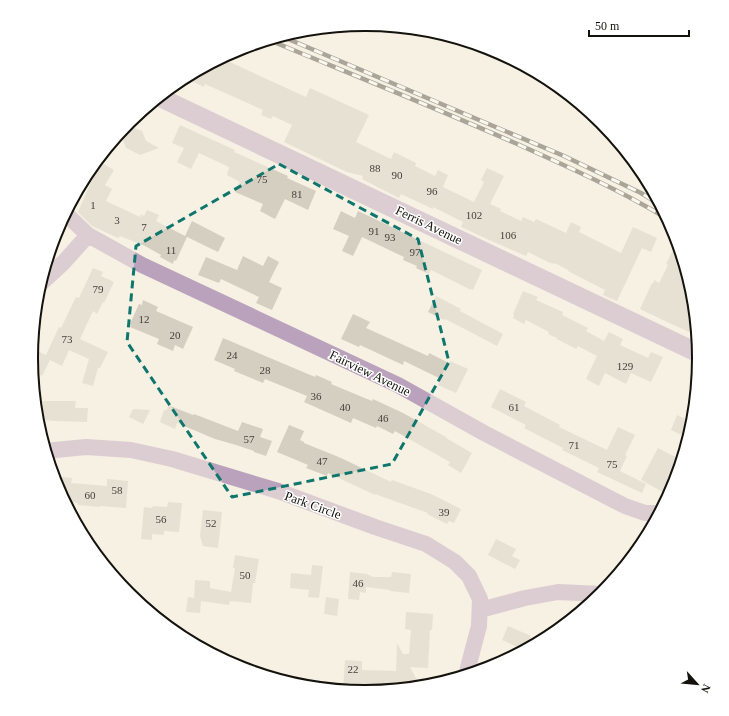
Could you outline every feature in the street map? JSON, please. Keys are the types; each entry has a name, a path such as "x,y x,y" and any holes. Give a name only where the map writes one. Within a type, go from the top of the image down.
{"street":[{"name":"Ferris Avenue","path":"164,100 692,350"},
{"name":"Fairview Avenue","path":"69,217 88,235 142,265 398,385 484,433 625,506 645,513 653,513"},
{"path":"48,277 64,262 88,235"},
{"name":"Park Circle","path":"51,451 86,448 130,450 172,459 278,491 375,528 426,544 455,562 469,576 480,599 479,626 468,669"},
{"path":"480,610 525,598 558,592 591,594"}],"highlighted area":[{"path":"279,164 418,239 449,362 392,464 232,497 127,342 136,246"}],"building":[{"path":"228,61 306,97 310,88 369,115 356,142 391,159 394,152 416,163 415,166 435,176 438,170 448,175 443,187 474,202 484,182 481,180 487,168 504,176 490,204 501,209 500,211 521,221 523,217 534,222 536,219 566,233 571,222 581,227 579,232 621,253 633,227 657,238 651,252 642,248 617,301 603,295 605,290 557,264 550,263 528,252 526,256 487,239 461,227 463,222 433,207 433,209 401,194 399,198 362,179 363,176 347,172 284,142 292,125 273,116 271,119 261,115 263,110 205,84 204,87 193,82 195,79"},
{"path":"180,125 235,150 234,152 288,176 287,178 316,191 308,210 285,199 275,219 260,211 263,204 235,192 240,182 227,175 229,167 199,153 191,169 177,162 184,148 172,143"},
{"path":"133,127 142,131 146,141 159,148 140,155 126,148 122,138"},
{"path":"102,163 114,170 105,185 112,189 106,201 140,217 141,214 144,216 147,210 159,215 156,221 187,237 176,261 174,260 173,264 145,246 120,236 118,238 92,226 78,212 91,182"},
{"path":"341,211 355,218 358,211 482,270 473,290 431,270 429,274 416,268 417,266 403,260 404,257 362,237 353,256 342,251 349,236 333,229"},
{"path":"192,221 225,238 218,252 185,236"},
{"path":"672,252 674,253 685,294 691,333 640,309 654,280 659,283 668,265 666,264"},
{"path":"243,256 263,266 268,256 279,262 269,282 282,288 272,310 256,303 259,297 221,279 219,283 198,275 206,257 237,270"},
{"path":"93,268 103,272 101,276 114,282 97,314 93,311 80,339 108,352 100,368 98,368 93,386 82,383 89,359 69,350 62,366 50,360 42,376 38,374 38,351 46,355 59,327 61,328 76,297 79,298"},
{"path":"523,291 538,297 536,300 563,312 562,315 588,328 586,331 604,341 609,332 623,339 620,345 648,358 651,352 663,357 651,382 631,373 626,384 605,373 599,386 586,379 597,356 578,346 576,349 526,320 524,324 513,318 513,314"},
{"path":"436,296 461,309 460,311 503,334 497,346 445,319 444,320 428,312"},
{"path":"143,300 158,307 156,311 193,327 183,349 175,345 173,351 157,344 159,339 130,327 139,304 142,305"},
{"path":"353,314 370,322 366,328 428,356 429,353 449,363 450,361 468,369 456,393 438,385 441,379 404,361 403,365 360,345 359,347 341,339"},
{"path":"223,338 315,377 316,375 332,382 331,384 372,401 373,399 403,413 472,453 461,473 448,465 450,462 395,431 393,434 377,426 376,428 353,418 351,423 304,402 307,396 265,379 263,383 234,371 235,369 214,360"},
{"path":"500,389 526,402 524,406 560,425 559,427 607,450 618,427 635,435 625,455 627,456 620,471 646,484 642,493 597,472 599,468 562,450 563,448 524,428 526,425 491,407"},
{"path":"40,401 76,401 75,408 88,408 87,422 44,420"},
{"path":"168,405 238,431 242,422 263,429 260,437 272,441 266,456 215,439 177,423 175,429 160,422 164,410 167,410"},
{"path":"133,409 150,410 143,424 129,417"},
{"path":"677,415 686,419 682,435 671,430"},
{"path":"289,425 304,431 300,440 304,443 341,458 391,482 392,480 431,494 461,509 454,523 449,521 447,524 427,514 428,513 375,495 328,473 327,476 306,468 308,465 277,452"},
{"path":"658,448 676,457 663,492 641,480"},
{"path":"60,477 72,478 71,483 107,486 107,479 128,481 126,508 77,505 78,503 71,502"},
{"path":"168,502 182,503 179,532 164,531 164,535 152,534 152,540 141,539 144,507 167,507"},
{"path":"203,510 222,512 218,548 203,546 200,536"},
{"path":"496,539 516,549 512,556 520,560 515,569 488,555"},
{"path":"235,555 259,559 255,583 253,583 251,603 230,601 229,605 201,601 200,613 186,612 188,597 194,598 195,580 210,581 210,588 231,592 235,568 233,568"},
{"path":"312,565 323,566 319,598 308,597 309,590 290,588 291,573 311,575"},
{"path":"350,572 367,574 373,577 391,577 392,572 411,574 409,593 366,587 366,593 360,592 359,600 348,599"},
{"path":"326,597 339,599 337,616 324,614"},
{"path":"406,612 433,614 432,630 430,630 428,668 410,667 417,681 386,684 343,684 345,660 362,661 362,670 396,671 397,643 403,654 409,654 411,630 405,629"},
{"path":"508,626 531,636 529,640 517,647 502,640"}],"railway":[{"path":"290,40 564,156 650,198"},
{"path":"276,43 515,143 573,169 658,213"}]}
